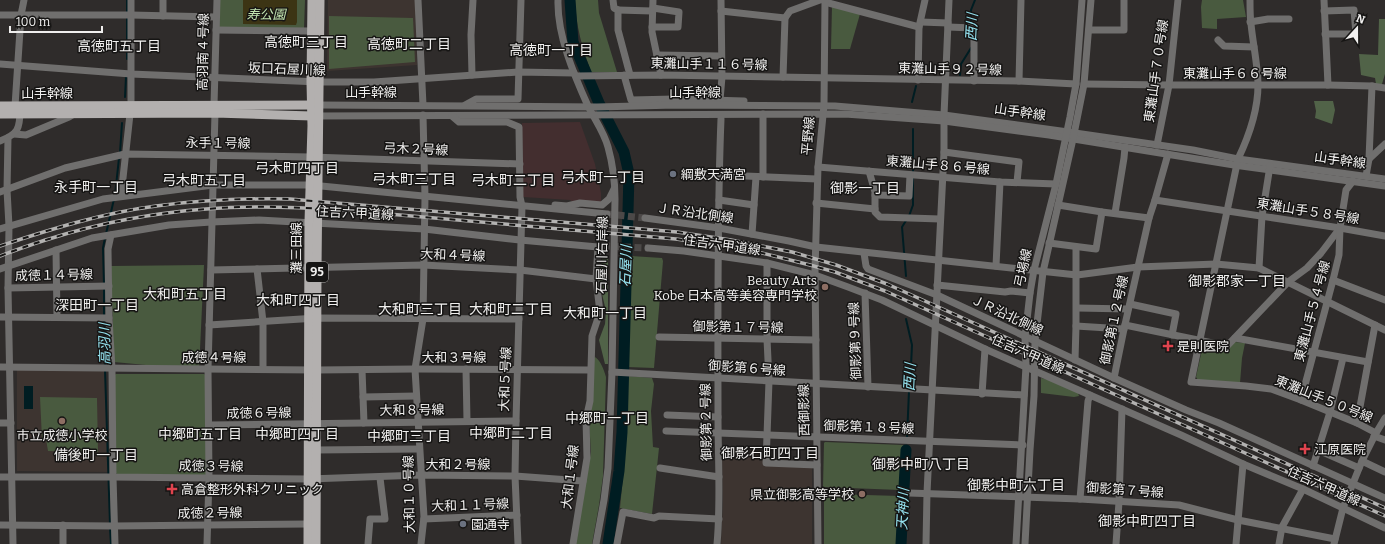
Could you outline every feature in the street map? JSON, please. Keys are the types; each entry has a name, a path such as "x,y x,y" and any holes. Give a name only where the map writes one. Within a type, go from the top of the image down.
{"main road":[{"name":"灘三田線","path":"312,0 311,31 316,105 313,268 312,479 316,544"},
{"name":"灘三田線","path":"315,82 320,0"},
{"name":"山手幹線","path":"0,114 18,109 214,109 316,105"},
{"name":"山手幹線","path":"0,106 74,114 130,110"},
{"name":"山手幹線","path":"214,109 316,116"},
{"name":"灘三田線","path":"308,544 308,524 316,450 312,424"}],"street":[{"path":"13,544 8,288 9,226 3,191 11,136 18,129 18,109 15,94 21,15 24,0"},
{"path":"121,196 130,110 131,74 128,15 131,0"},
{"path":"163,0 163,16"},
{"name":"高羽南４号線","path":"207,544 209,478 208,369 217,0"},
{"path":"418,0 423,105"},
{"path":"472,75 471,35 473,0"},
{"path":"465,106 476,99 518,99 521,0"},
{"name":"石屋川右岸線","path":"558,0 563,40 589,107 597,114 599,124 608,146 614,172 615,186 616,372 608,468 596,544"},
{"path":"613,0 614,8 618,10 679,12 678,27 652,27"},
{"path":"653,0 652,32 662,76"},
{"path":"720,100 722,77 721,0"},
{"path":"782,77 785,18 790,10 823,0 845,4 920,24 974,28 974,81"},
{"name":"平野線","path":"815,275 816,203 822,114 824,105 823,0"},
{"path":"918,80 920,24 925,0"},
{"path":"926,544 927,493 944,152 945,80 949,0"},
{"path":"1019,82 1021,0"},
{"name":"弓場線","path":"1025,544 1034,396 1035,341 1043,272 1058,205 1070,135 1076,84 1082,0"},
{"name":"弓場線","path":"1016,544 1023,445 1026,366 1025,337 1030,293 1034,270 1056,184 1084,84 1091,0"},
{"path":"1089,30 1124,30 1124,0"},
{"name":"東灘山手７０号線","path":"1157,145 1169,85 1178,0"},
{"path":"1200,341 1226,211 1238,162 1248,139 1254,119 1258,85 1250,22 1250,0"},
{"path":"1324,0 1328,85"},
{"path":"618,10 618,30 632,100 720,100 744,102 748,106"},
{"path":"1324,11 1354,10 1356,34 1325,34"},
{"path":"721,11 785,18"},
{"path":"0,15 216,17"},
{"path":"1250,22 1268,19 1289,20"},
{"path":"216,30 311,31"},
{"path":"1218,40 1224,46 1254,47"},
{"path":"657,55 722,56"},
{"name":"坂口石屋川線","path":"0,64 131,74 315,82 374,82 518,72 593,75"},
{"name":"東灘山手１１６号線","path":"593,75 824,78"},
{"name":"東灘山手９２号線","path":"824,78 1076,84"},
{"name":"東灘山手６６号線","path":"1084,84 1328,85 1372,86 1385,88"},
{"path":"1366,176 1369,160 1372,86"},
{"path":"674,99 674,120 736,119 747,115"},
{"name":"山手幹線","path":"316,105 589,107 675,105 824,105 944,118 1157,145 1238,162"},
{"path":"0,141 11,136 26,134 74,114"},
{"name":"山手幹線","path":"316,116 597,114 908,115"},
{"path":"752,234 754,205 759,177 763,114"},
{"name":"大和１０号線","path":"421,544 424,518 415,369 423,319 425,197 423,115"},
{"name":"大和５号線","path":"452,116 459,122 507,122 519,127 520,197 522,206 515,476 518,544"},
{"name":"御影第２号線","path":"717,544 719,519 719,477 717,255 720,200 721,119"},
{"name":"山手幹線","path":"1070,135 1125,147 1168,154 1238,162 1385,186"},
{"path":"1369,160 1385,144"},
{"path":"1115,213 1125,147"},
{"path":"944,152 1018,162 1018,182"},
{"name":"永手１号線","path":"3,191 65,168 125,154 315,158"},
{"name":"御影第１２号線","path":"1114,378 1149,218 1168,154"},
{"name":"弓木２号線","path":"315,158 520,164"},
{"name":"東灘山手８６号線","path":"818,167 1000,182 1056,184"},
{"path":"1259,268 1262,216 1270,167"},
{"name":"山手幹線","path":"1270,167 1385,179"},
{"path":"869,171 875,195 875,212 880,217 940,219"},
{"path":"875,195 909,196 910,174"},
{"path":"720,175 818,179"},
{"name":"東灘山手５４号線","path":"1300,400 1339,255 1340,228 1346,190 1353,181"},
{"path":"996,266 1000,182"},
{"path":"0,229 121,196 213,185 314,186 607,214"},
{"path":"522,206 532,204 567,206 580,203 602,205 609,199 615,186"},
{"path":"720,200 754,205"},
{"name":"東灘山手５８号線","path":"1155,200 1385,236"},
{"path":"816,203 875,209"},
{"path":"1058,205 1149,218"},
{"path":"1050,243 1096,249 1102,212"},
{"name":"ＪＲ沿北側線","path":"645,218 719,228 816,247 864,252 866,266 868,269 937,295 1114,378 1219,423 1385,498"},
{"name":"住吉六甲道線","path":"56,250 100,237 169,225 259,220 424,229 520,240 601,246"},
{"path":"1076,326 1124,327 1226,346 1236,338 1288,282 1306,268 1321,253 1340,228"},
{"path":"111,235 108,249 105,286 109,318 108,369 113,513 111,526 114,544"},
{"name":"大和１号線","path":"573,544 587,458 586,419 590,401 592,336 600,312 596,279 601,246"},
{"path":"1075,360 1077,308 1076,246"},
{"name":"住吉六甲道線","path":"648,248 717,255 767,263 815,275 865,293 985,349 1243,464 1304,489 1385,528"},
{"path":"0,269 56,250 57,317"},
{"path":"864,252 1077,275 1138,267 1216,264 1259,268 1385,330"},
{"path":"767,263 767,339 769,381 766,464 817,465"},
{"name":"大和４号線","path":"211,270 424,265 520,270 596,279"},
{"path":"257,269 262,322 263,370"},
{"name":"西御影線","path":"815,275 818,544"},
{"path":"1333,280 1385,300"},
{"name":"成徳１４号線","path":"8,288 105,286"},
{"path":"937,286 1030,293"},
{"name":"御影第９号線","path":"865,293 868,388"},
{"path":"1077,308 1129,306 1176,314 1172,335"},
{"path":"0,317 109,318"},
{"path":"209,325 313,319 518,319"},
{"path":"1357,423 1375,325"},
{"name":"御影第１７号線","path":"659,337 816,340"},
{"path":"1236,338 1368,362"},
{"name":"東灘山手５０号線","path":"1200,341 1191,382 1246,386 1271,390 1357,423 1385,440"},
{"path":"982,394 985,349"},
{"path":"1313,466 1330,412 1343,358"},
{"name":"成徳４号線","path":"0,367 313,370"},
{"name":"大和３号線","path":"313,370 590,370"},
{"path":"362,370 364,423"},
{"path":"466,370 467,422"},
{"name":"御影第６号線","path":"616,372 1024,396"},
{"path":"1080,499 1088,401 1090,395"},
{"path":"363,397 416,396"},
{"path":"1116,544 1122,409"},
{"path":"667,415 718,417"},
{"path":"1335,541 1343,508 1375,435 1385,418"},
{"name":"大和８号線","path":"312,424 516,421"},
{"path":"0,423 11,423"},
{"name":"成徳６号線","path":"208,426 312,424"},
{"name":"御影第１８号線","path":"666,431 1023,445"},
{"path":"316,450 419,449"},
{"path":"1318,450 1385,472"},
{"path":"1236,544 1243,464"},
{"path":"660,468 719,477"},
{"name":"大和２号線","path":"312,479 380,478 421,475 515,476 583,481"},
{"path":"0,477 12,478"},
{"name":"成徳３号線","path":"12,478 112,477 312,479"},
{"path":"368,544 370,519 385,519 380,478"},
{"path":"1280,544 1282,527 1304,489"},
{"name":"御影第７号線","path":"909,492 1019,496 1179,505 1238,520 1282,527 1335,541"},
{"path":"617,544 622,512 654,518 659,516 719,519"},
{"name":"大和１１号線","path":"424,518 517,515"},
{"name":"成徳２号線","path":"0,525 111,526 308,524"},
{"path":"63,525 63,544"}],"shaded area":[{"path":"328,0 415,0 417,65 327,71"},
{"path":"580,122 595,164 601,193 601,202 573,202 570,200 523,197 522,123"},
{"name":"市立成徳小学校","path":"17,370 105,370 108,472 17,471"},
{"name":"県立御影高等学校","path":"722,451 763,454 763,464 812,467 812,544 721,544 723,503"}],"green space":[{"name":"寿公園","path":"219,0 305,0 304,29 218,27"},
{"path":"575,0 598,0 599,13 617,72 591,72 580,36"},
{"path":"1202,0 1243,0 1246,17 1217,19 1217,29 1202,28"},
{"path":"832,6 860,14 850,49 831,49"},
{"path":"329,16 413,18 415,62 329,69"},
{"path":"1379,19 1385,19 1385,74 1382,84 1376,84 1375,78 1361,75 1359,54 1378,55"},
{"path":"1314,101 1333,101 1335,110 1332,124 1315,118 1316,111"},
{"path":"602,256 608,256 608,364 605,364 599,340 605,324 606,311 599,281"},
{"path":"631,256 662,258 663,261 654,368 627,367"},
{"path":"204,265 199,370 114,362 111,266"},
{"path":"1234,342 1245,343 1240,383 1198,380 1196,377 1203,345 1225,350"},
{"path":"595,357 601,363 606,377 603,476 592,544 575,544 591,452 589,421 593,359"},
{"path":"116,374 206,375 206,475 119,476 116,473 113,376"},
{"path":"628,376 652,378 654,384 651,411 653,447 659,448 652,514 620,508 624,466"},
{"path":"1041,378 1078,393 1079,396 1074,397 1041,393"},
{"path":"40,397 97,398 98,452 48,451 46,439 42,439"},
{"path":"825,442 904,445 900,490 823,487"},
{"path":"832,494 900,496 898,544 824,544 824,496"}],"sand":[{"path":"243,0 297,0 296,25 243,24"}],"water":[{"path":"24,386 33,386 33,409 24,409"}],"waterway":[{"name":"高羽川","path":"127,0 127,13"},
{"name":"石屋川","path":"570,0 573,42 599,103 624,152 629,174 622,432 619,471 608,544"},
{"name":"西川","path":"971,26 971,10 975,0"},
{"name":"高羽川","path":"127,17 127,59"},
{"name":"西川","path":"960,75 961,64 971,48"},
{"name":"高羽川","path":"125,97 126,77"},
{"name":"西川","path":"912,102 916,86"},
{"name":"高羽川","path":"120,153 122,123"},
{"name":"西川","path":"913,129 913,171"},
{"name":"高羽川","path":"115,195 119,158"},
{"name":"西川","path":"909,216 913,205 913,178"},
{"name":"高羽川","path":"106,234 114,199"},
{"name":"西川","path":"906,276 902,227 907,219"},
{"name":"高羽川","path":"104,284 103,248 105,238"},
{"name":"高羽川","path":"104,288 104,316"},
{"name":"西川","path":"906,319 912,345 910,387"},
{"name":"高羽川","path":"104,320 105,366"},
{"name":"高羽川","path":"105,370 110,524"},
{"name":"西川","path":"907,437 909,391"},
{"name":"天神川","path":"901,544 906,450"},
{"name":"高羽川","path":"110,528 111,544"}],"tunnel":[{"path":"607,214 645,218"},
{"path":"603,246 648,248"}],"railway":[{"path":"0,246 77,222 136,209 190,202 256,199 290,199 677,232 731,240 792,252 836,265 887,284 1385,508"},
{"path":"0,256 68,233 147,216 186,211 257,207 342,210 676,239 754,251 835,272 885,291 1385,516"}],"place":[{"name":"綱敷天満宮","path":"673,174"},
{"name":"Beauty Arts Kobe 日本高等美容専門学校","path":"825,287"},
{"name":"是則医院","path":"1168,346"},
{"name":"市立成徳小学校","path":"62,421"},
{"name":"江原医院","path":"1305,449"},
{"name":"高倉整形外科クリニック","path":"172,489"},
{"name":"県立御影高等学校","path":"862,494"},
{"name":"園通寺","path":"463,524"}],"district":[{"name":"高徳町三丁目","path":"306,42"},
{"name":"高徳町二丁目","path":"409,44"},
{"name":"高徳町五丁目","path":"119,46"},
{"name":"高徳町一丁目","path":"551,50"},
{"name":"弓木町四丁目","path":"297,168"},
{"name":"弓木町一丁目","path":"603,177"},
{"name":"弓木町三丁目","path":"414,179"},
{"name":"弓木町五丁目","path":"204,180"},
{"name":"弓木町二丁目","path":"513,180"},
{"name":"永手町一丁目","path":"96,187"},
{"name":"御影一丁目","path":"865,188"},
{"name":"御影郡家一丁目","path":"1237,281"},
{"name":"大和町五丁目","path":"185,294"},
{"name":"大和町四丁目","path":"298,300"},
{"name":"深田町一丁目","path":"97,305"},
{"name":"大和町三丁目","path":"420,309"},
{"name":"大和町二丁目","path":"511,309"},
{"name":"大和町一丁目","path":"605,313"},
{"name":"中郷町一丁目","path":"607,418"},
{"name":"中郷町二丁目","path":"511,433"},
{"name":"中郷町五丁目","path":"200,434"},
{"name":"中郷町四丁目","path":"297,434"},
{"name":"中郷町三丁目","path":"409,436"},
{"name":"御影石町四丁目","path":"770,453"},
{"name":"備後町一丁目","path":"96,455"},
{"name":"御影中町八丁目","path":"921,464"},
{"name":"御影中町六丁目","path":"1016,485"},
{"name":"御影中町四丁目","path":"1147,521"}]}
